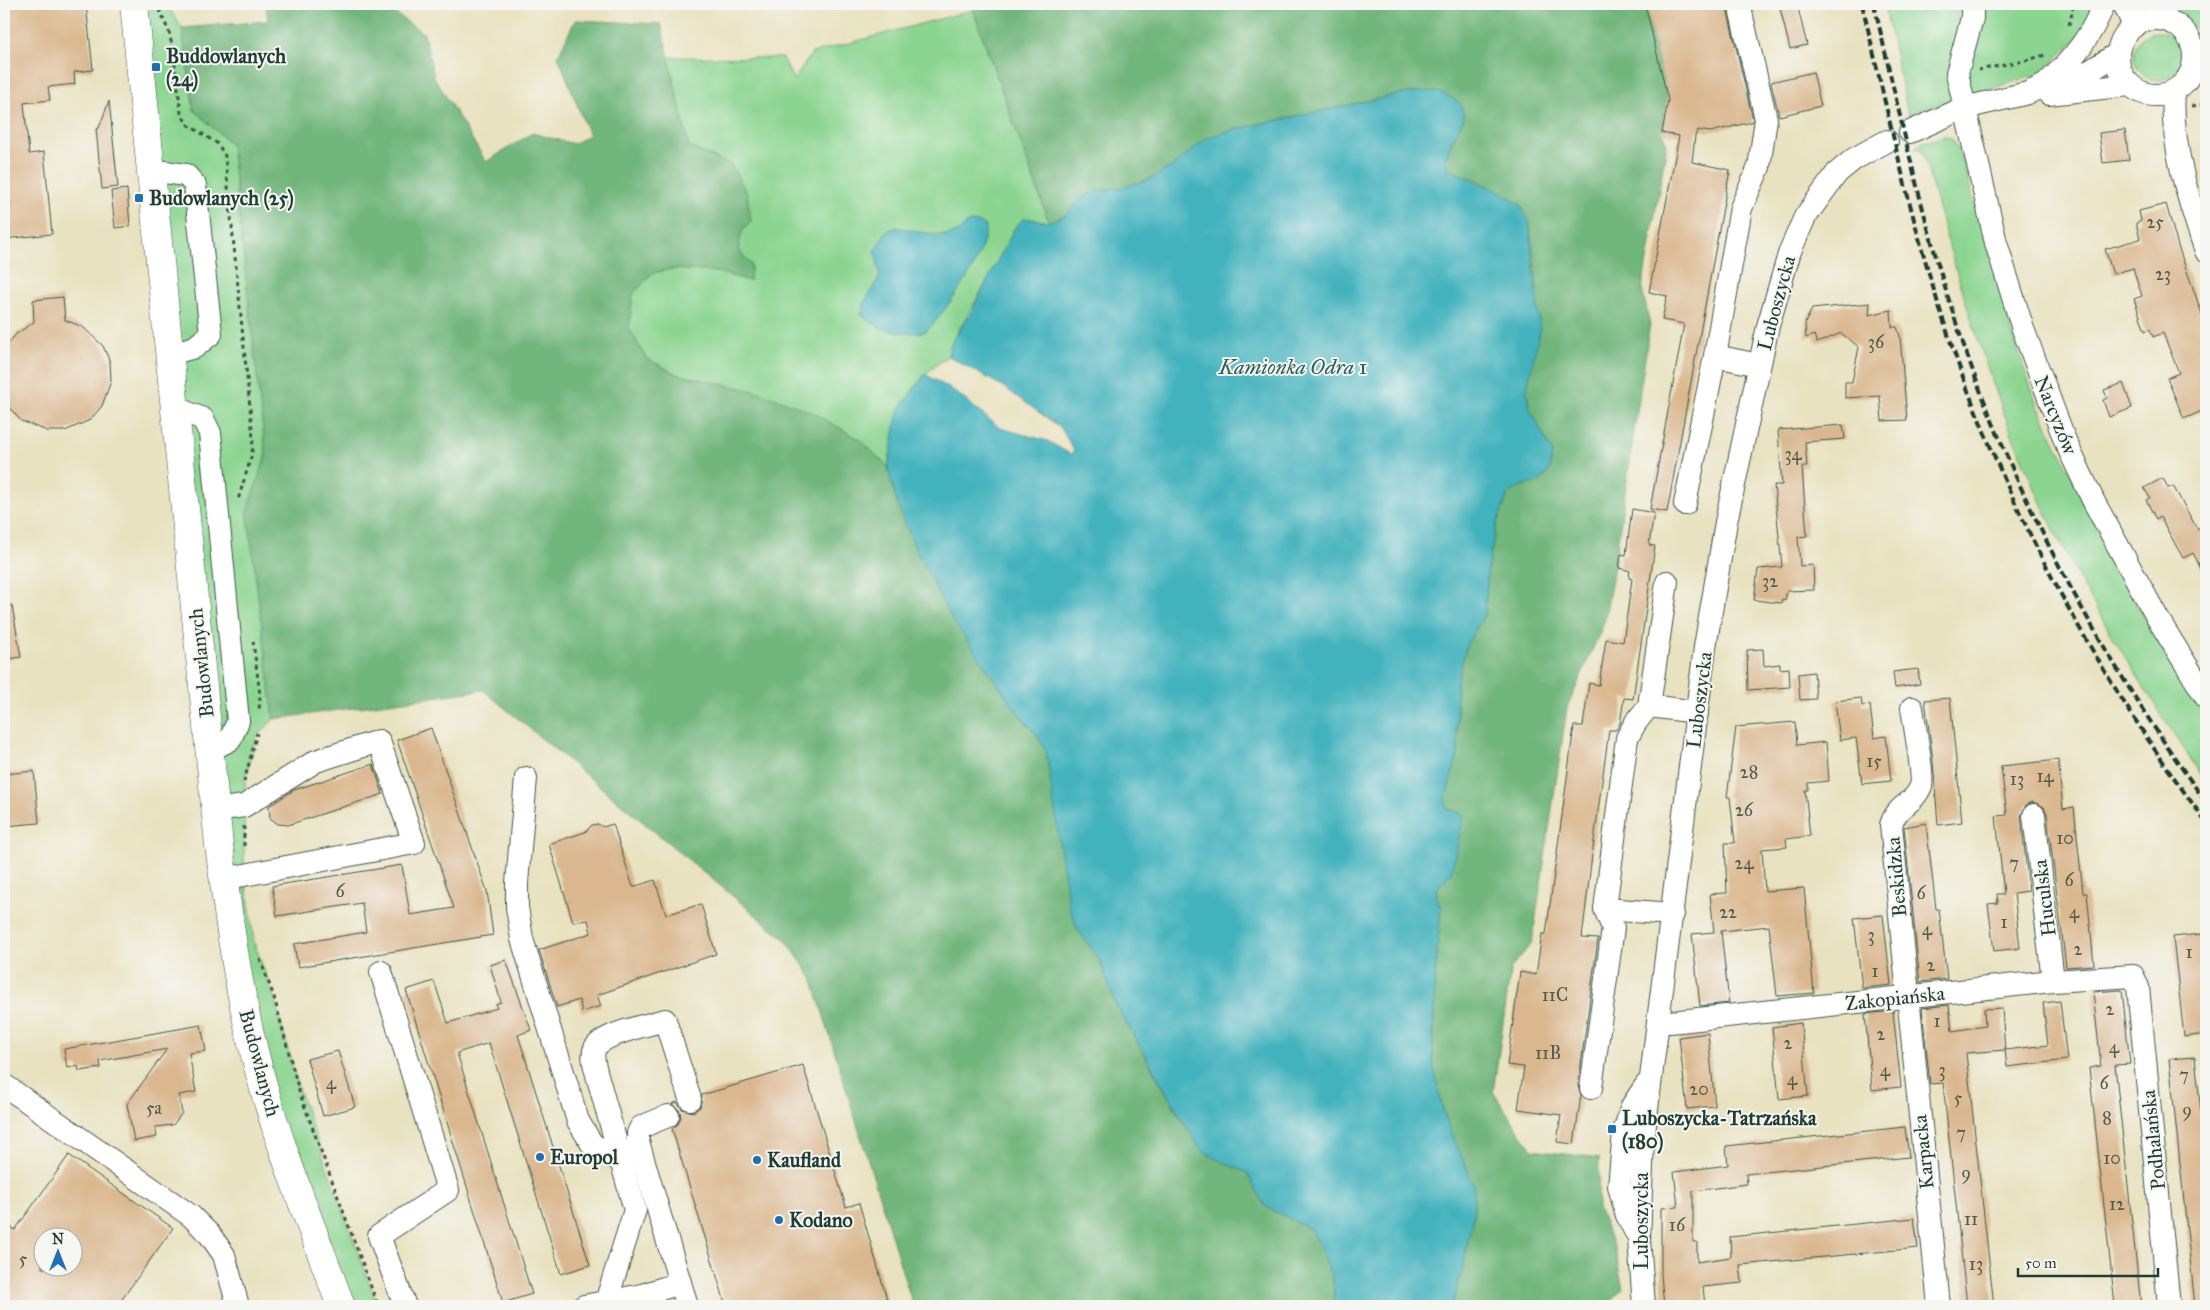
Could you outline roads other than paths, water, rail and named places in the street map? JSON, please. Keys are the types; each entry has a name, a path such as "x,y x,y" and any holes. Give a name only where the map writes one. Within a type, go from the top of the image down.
{"main road":[{"name":"Budowlanych","path":"134,4 223,878 238,975 258,1068 294,1179 341,1306"}],"street":[{"path":"1684,504 1715,356 1741,208 1759,167 1766,120 1739,4"},
{"name":"Narcyzów","path":"1972,4 1972,18 1957,74 2007,280 2045,392 2066,443 2118,547 2158,619 2206,697"},
{"path":"2037,89 2068,64 2086,40 2104,4"},
{"path":"2124,4 2134,26"},
{"path":"2037,89 2060,94 2129,85 2150,95 2174,91 2198,71 2194,57 2198,41 2153,11 2146,20 2134,26 2126,33 2118,54 2118,67 2129,85"},
{"path":"1910,132 1964,108 2037,89 2090,71 2118,54"},
{"path":"2174,91 2172,125 2190,201 2206,251"},
{"name":"Luboszycka","path":"1644,1306 1639,1239 1642,1150 1697,712 1716,577 1759,365 1784,270 1805,217 1837,173 1854,159 1887,141"},
{"path":"151,170 186,174 195,185 210,325 210,334 195,347 170,354"},
{"path":"1715,356 1759,365"},
{"path":"1591,1088 1613,928 1605,909 1627,738 1636,722 1649,706 1667,582"},
{"path":"1649,706 1697,712"},
{"name":"Beskidzka","path":"1907,997 1891,825 1896,812 1912,801 1922,784 1912,708"},
{"path":"216,810 244,806 316,761 379,741 414,843 223,878"},
{"path":"526,778 517,883 517,906 522,939 578,1121 592,1144 622,1162"},
{"name":"Huculska","path":"2034,815 2053,982"},
{"path":"1605,909 1673,914"},
{"path":"381,972 448,1190 379,1236 405,1306"},
{"name":"Zakopiańska","path":"1658,1021 1672,1022 2053,982 2133,976"},
{"name":"Podhalańska","path":"2133,976 2138,987 2169,1306"},
{"name":"Karpacka","path":"1907,997 1938,1306"},
{"path":"595,1304 635,1210 593,1059 594,1049 600,1042 610,1036 665,1020 690,1099"},
{"path":"4,1085 191,1216 210,1235 224,1256 238,1306"},
{"path":"668,1116 641,1127 638,1133 638,1142 687,1306"},
{"path":"595,1304 642,1295 680,1283"}],"water":[{"name":"Kamionka Odra 1","path":"1428,91 1446,94 1461,104 1464,118 1451,143 1445,162 1450,170 1501,192 1520,204 1529,221 1540,329 1527,389 1529,407 1552,452 1550,470 1538,483 1523,485 1508,494 1497,523 1488,566 1485,613 1467,644 1456,684 1458,754 1445,800 1447,809 1464,814 1452,871 1436,889 1437,901 1441,907 1435,976 1433,1063 1443,1111 1474,1187 1474,1212 1463,1267 1452,1306 1335,1306 1333,1279 1318,1242 1310,1229 1265,1206 1247,1173 1214,1158 1199,1148 1116,1005 1100,961 1077,928 1069,907 1046,751 1037,735 1018,713 952,619 919,556 897,504 888,467 898,411 925,374 954,391 1000,428 1048,441 1070,454 1074,451 1061,428 1002,386 948,356 951,343 970,314 1015,227 1024,218 1049,222 1066,215 1081,199 1097,191 1123,187 1150,179 1173,166 1207,138 1236,129 1401,94"},
{"path":"968,222 981,223 986,226 979,254 964,283 925,332 908,333 882,328 867,320 861,314 864,303 880,276 875,250 887,230 907,229 938,236 958,231"}],"railway":[{"path":"1862,4 1894,142 1931,279 1960,369 1983,430 2037,547 2098,661 2132,716 2206,822"},
{"path":"1874,4 1917,185 1941,275 1992,422 2044,536 2103,645 2170,751 2206,802"}],"place":[{"name":"Buddowlanych (24)","path":"156,67"},
{"name":"Budowlanych (25)","path":"139,198"},
{"name":"Luboszycka-Tatrzańska (180)","path":"1612,1129"},
{"name":"Europol","path":"540,1157"},
{"name":"Kaufland","path":"757,1160"},
{"name":"Kodano","path":"779,1220"}]}
